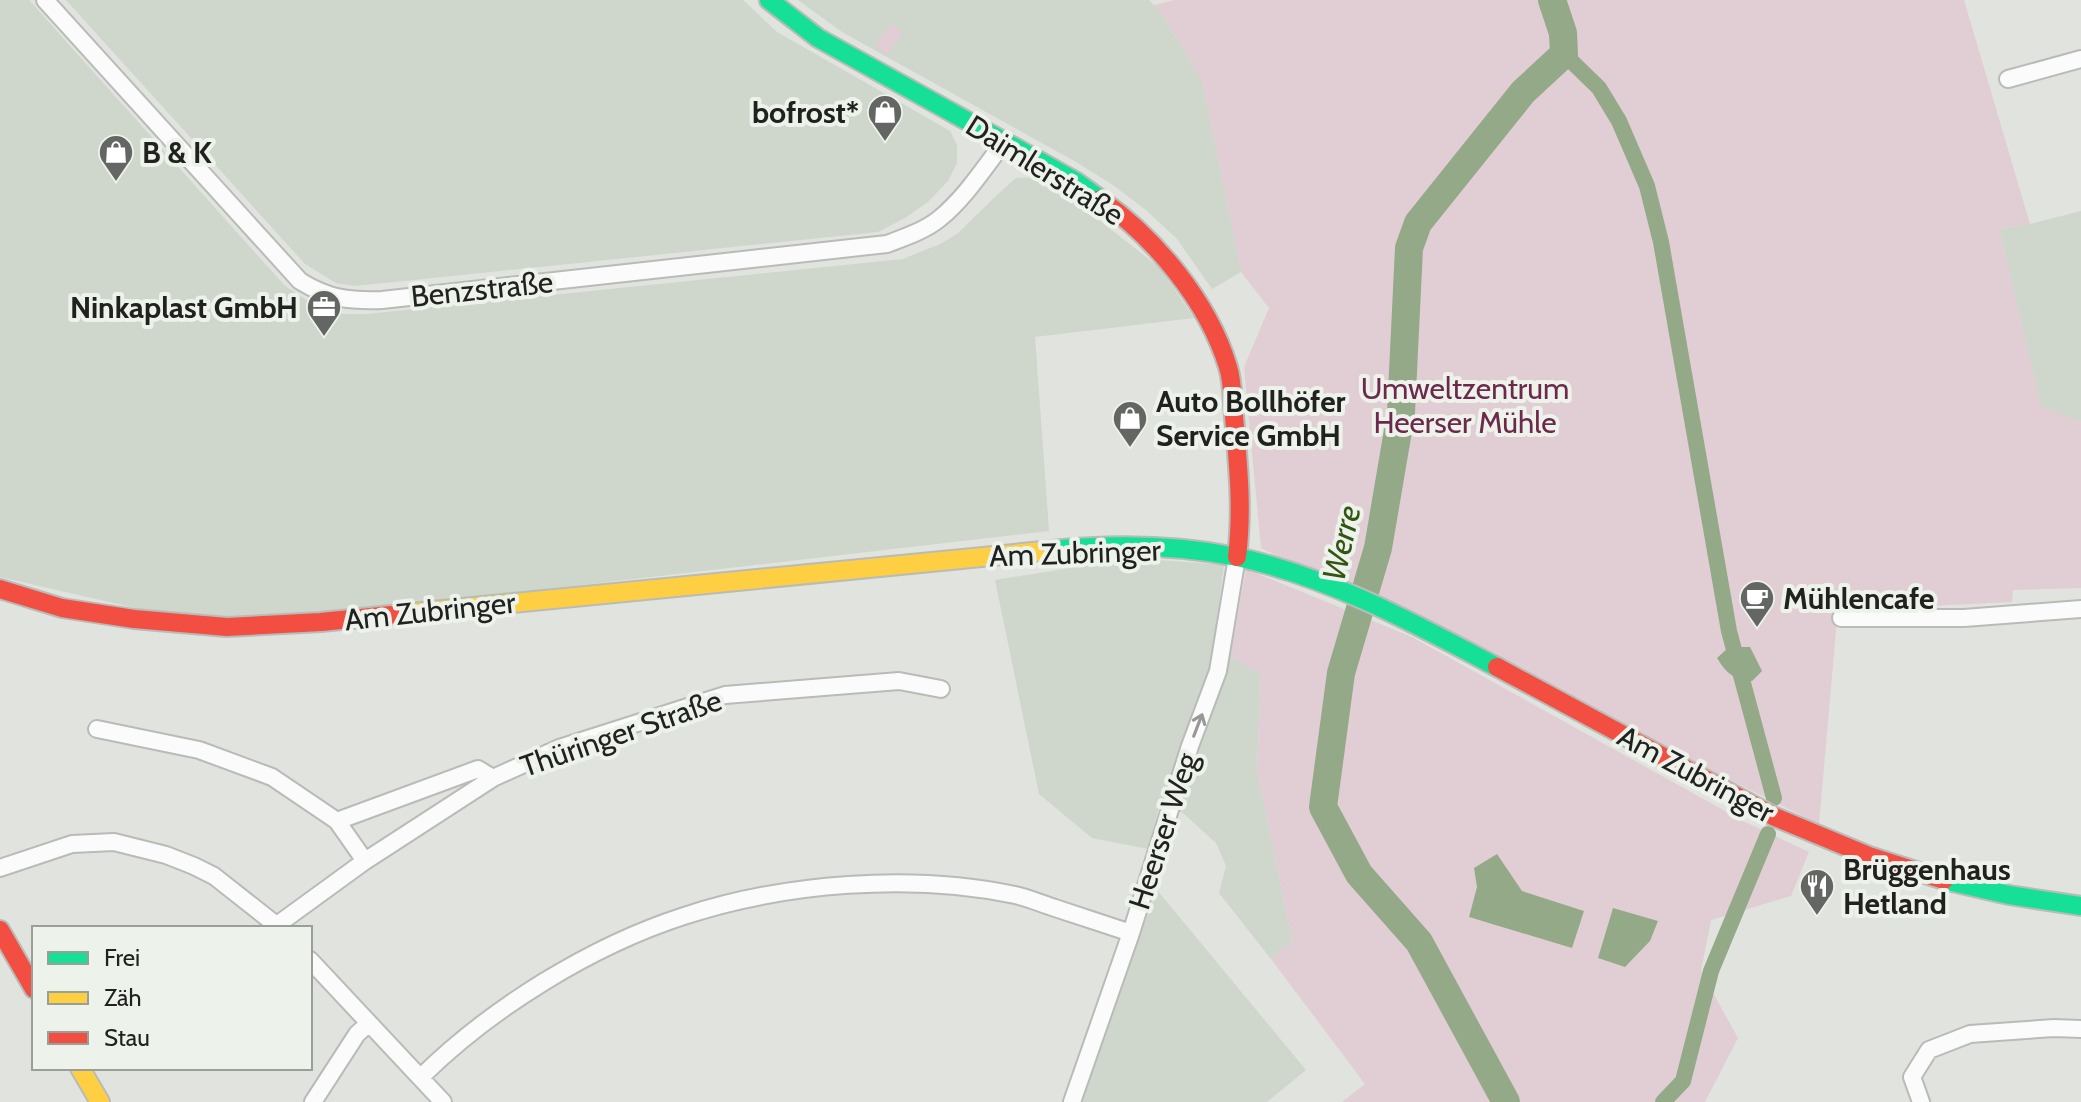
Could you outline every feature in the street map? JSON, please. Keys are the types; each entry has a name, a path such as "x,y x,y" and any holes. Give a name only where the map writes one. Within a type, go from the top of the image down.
{"main road":[{"name":"Daimlerstraße","path":"769,0 818,38 1075,181 1140,230 1170,263 1211,325 1229,369 1239,473 1241,522 1237,557"},
{"name":"Am Zubringer","path":"0,589 62,608 134,619 227,627 321,622 1080,547 1158,548 1237,557 1324,583 1403,617 1775,817 1829,841 1964,886 2081,906"},
{"path":"0,930 32,986"},
{"path":"81,1070 100,1102"}],"street":[{"name":"Benzstraße","path":"45,0 300,281 330,296 350,301 887,244 920,231 939,219 970,187 1004,142"},
{"path":"2008,79 2081,59"},
{"name":"Heerser Weg","path":"1072,1102 1131,933 1190,746 1218,671 1237,557"},
{"path":"1841,618 1964,618 2081,609"},
{"name":"Thüringer Straße","path":"279,926 365,861 493,778 559,748 725,695 899,681 941,689"},
{"path":"97,729 199,750 272,777 337,821 365,861"},
{"name":"Thüringer Straße","path":"337,821 478,769 493,778"},
{"path":"0,868 72,844 114,842 166,855 214,876 279,926"},
{"path":"421,1077 445,1053 506,1007 576,963 684,916 763,895 847,885 916,883 1016,895 1131,933"},
{"path":"312,962 443,1102"},
{"path":"313,1102 357,1034 369,1023"},
{"path":"1921,1102 1912,1077 1929,1050 1970,1034 2081,1029"}],"shaded area":[{"path":"0,0 29,0 284,285 319,306 343,314 903,259 957,234 1016,178 1037,177 1062,191 1160,268 1194,318 1035,337 1049,531 314,616 170,616 0,577"},
{"path":"66,0 743,0 777,32 950,131 957,145 957,163 948,181 928,202 878,232 355,286 336,283 305,264"},
{"path":"798,0 1149,0 1162,14 1202,80 1241,272 1212,289 1177,239 1113,185 842,32"},
{"path":"2081,211 2081,422 2041,407 1999,229"},
{"path":"1133,558 1224,565 1213,647 1261,673 1257,770 1292,941 1271,959 1219,893 1226,866 1216,843 1183,813 1160,804 1148,849 1092,838 1039,794 995,580"},
{"path":"1733,624 1738,647 1750,647 1762,671 1752,681 1731,675 1717,658 1728,648 1723,626"},
{"path":"1497,854 1522,891 1584,911 1572,948 1469,917 1477,887 1474,868"},
{"path":"1157,890 1306,1070 1267,1102 1078,1102"},
{"path":"1613,908 1658,921 1650,941 1625,967 1598,958"}],"green space":[{"name":"Umweltzentrum Heerser Mühle","path":"1174,0 1964,0 2030,224 1999,229 2041,406 2081,422 2081,588 2013,590 2012,602 1838,608 1819,824 1261,548 1244,367 1269,308 1241,272 1202,80 1154,5"},
{"path":"891,23 903,32 887,55 875,46"},
{"path":"1246,569 1412,637 1743,821 1809,852 1791,896 1711,920 1701,971 1738,1038 1705,1102 1342,1102 1365,1084 1271,959 1292,941 1257,770 1261,674 1230,657"}],"waterway":[{"name":"Werre","path":"1506,1102 1419,942 1359,874 1323,807 1341,673 1378,548 1401,413 1409,248 1418,223 1523,92 1564,54 1563,33 1552,0"},
{"path":"1564,54 1599,88 1619,121 1647,186 1661,242 1729,631 1774,798"},
{"path":"1663,1102 1683,1081 1711,971 1768,834"}],"traffic: fast":[{"path":"769,0 818,38 1075,181 1100,199"},
{"path":"1053,550 1122,546 1169,548 1237,557 1305,576 1338,589 1497,667"},
{"path":"1944,880 2009,895 2081,906"}],"traffic: slow":[{"path":"391,615 1053,550"},
{"path":"81,1070 100,1102"}],"traffic: jam":[{"path":"1100,199 1140,232 1177,273 1219,342 1230,373 1232,391 1239,486 1237,557"},
{"path":"0,589 62,608 134,619 227,627 391,615"},
{"path":"1497,667 1775,817 1869,856 1944,880"},
{"path":"0,930 32,986"}],"place":[{"name":"bofrost*","path":"885,143"},
{"name":"B & K","path":"116,183"},
{"name":"Ninkaplast GmbH","path":"324,338"},
{"name":"Auto Bollhöfer Service GmbH","path":"1130,449"},
{"name":"Mühlencafe","path":"1757,629"},
{"name":"Brüggenhaus Hetland","path":"1817,917"}]}
